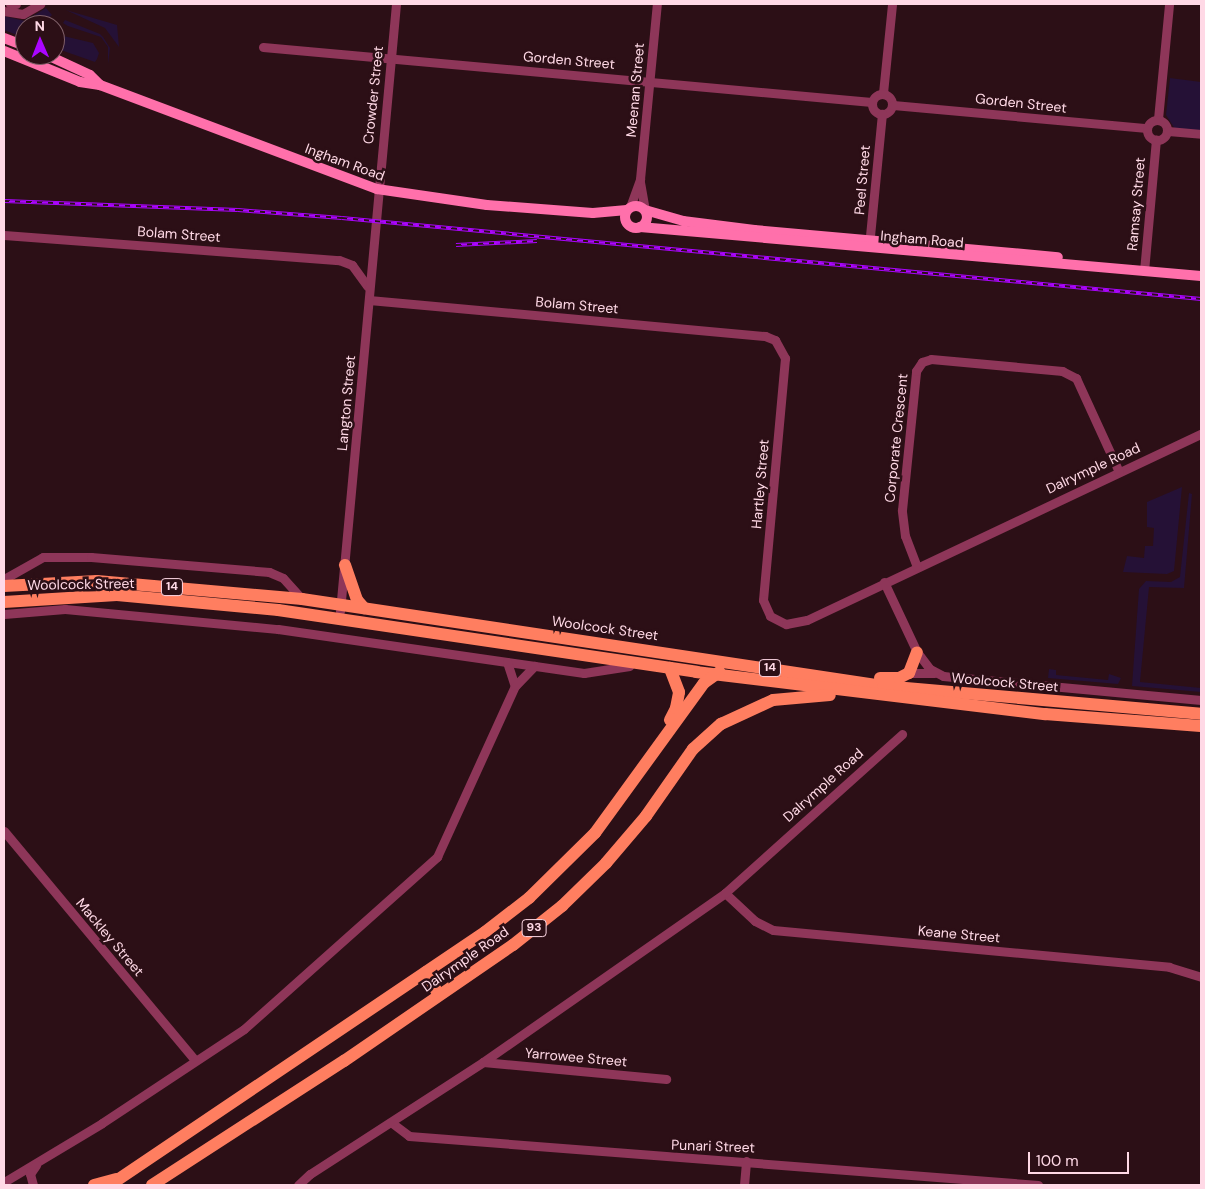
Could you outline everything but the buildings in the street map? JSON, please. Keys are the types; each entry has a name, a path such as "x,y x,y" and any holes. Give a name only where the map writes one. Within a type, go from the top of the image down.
{"main road":[{"name":"Ingham Road","path":"4,51 80,82 100,85 377,189 432,199 593,213 626,222"},
{"name":"Ingham Road","path":"65,63 90,75 100,85"},
{"path":"638,206 645,210 646,222 640,227 632,227 626,222 628,209 638,206"},
{"name":"Ingham Road","path":"593,213 628,209"},
{"name":"Ingham Road","path":"645,210 683,221 870,244"},
{"name":"Ingham Road","path":"640,227 670,227 870,244 1144,268 1201,276"},
{"name":"Ingham Road","path":"1144,268 1201,270"},
{"path":"345,565 357,600 364,608"},
{"name":"Woolcock Street","path":"4,586 97,581 302,599 898,697 1045,714 1201,726"},
{"name":"Woolcock Street","path":"4,602 117,596 278,610 654,666 716,673"},
{"path":"822,676 892,679 910,673 916,652"},
{"path":"638,774 676,708 679,687 670,668"},
{"name":"Woolcock Street","path":"741,670 822,676 883,686 1201,714"},
{"name":"Dalrymple Road","path":"111,1185 426,972 522,904 564,867 596,833 704,683 716,673 741,670"},
{"name":"Dalrymple Road","path":"152,1185 513,944 574,894 606,863 646,816 692,749 721,724 755,706 792,696 898,697"},
{"path":"426,972 439,995"},
{"path":"171,1185 181,1167"},
{"path":"94,1185 123,1176"}],"street":[{"path":"10,4 16,4"},
{"path":"4,12 23,14 40,4"},
{"name":"Crowder Street","path":"377,189 396,4"},
{"name":"Meenan Street","path":"645,210 640,179 657,4"},
{"path":"883,94 892,4"},
{"path":"1168,131 1164,138 1156,140 1147,134 1147,128 1158,119 1169,4"},
{"name":"Gorden Street","path":"263,47 872,102"},
{"path":"883,94 888,95 893,105 891,110 882,114 876,112 872,102 874,98 883,94"},
{"name":"Gorden Street","path":"893,105 1147,128"},
{"name":"Peel Street","path":"870,244 882,114"},
{"path":"1158,119 1164,122 1168,131"},
{"path":"1168,131 1201,134"},
{"name":"Ramsay Street","path":"1144,268 1156,140"},
{"name":"Meenan Street","path":"628,209 640,179"},
{"name":"Langton Street","path":"339,620 369,300 368,288 377,189"},
{"name":"Bolam Street","path":"4,235 339,260 352,265 364,278 368,288"},
{"name":"Bolam Street","path":"369,300 765,336 779,343"},
{"name":"Hartley Street","path":"779,343 785,358 763,600 770,616 779,622"},
{"name":"Corporate Crescent","path":"917,567 905,536 902,510 916,371 922,362 931,359 1062,371 1076,378 1119,472"},
{"name":"Dalrymple Road","path":"779,622 798,624 1201,434"},
{"path":"4,579 43,557 91,557 269,572 283,578 302,599"},
{"path":"884,582 916,652 926,665 938,673"},
{"path":"4,614 65,610 278,629 596,674 618,666 654,666"},
{"path":"507,662 515,686"},
{"path":"4,1182 244,1029 436,857 515,686 534,666"},
{"path":"910,673 938,673 1201,700"},
{"name":"Dalrymple Road","path":"298,1185 310,1174 483,1062 725,893 902,734"},
{"name":"Mackley Street","path":"4,831 195,1060"},
{"name":"Keane Street","path":"725,893 755,921 773,930 1169,967 1201,977"},
{"name":"Yarrowee Street","path":"483,1062 666,1079"},
{"name":"Punari Street","path":"392,1122 409,1136 664,1158 746,1161 1038,1185"},
{"path":"744,1185 746,1161"},
{"path":"33,1185 30,1174 38,1162"}],"shaded area":[{"path":"46,8 52,15 35,15"},
{"path":"66,10 117,25 119,47 105,28"},
{"path":"4,16 15,19 15,34 4,30"},
{"path":"65,20 100,34 110,48 108,64 108,47 101,37 65,24"},
{"path":"65,36 93,43 99,53 95,62 65,52"},
{"path":"1170,78 1201,82 1201,131 1175,129 1166,115"},
{"path":"1182,487 1174,571 1167,574 1123,572 1127,556 1144,558 1145,546 1153,546 1154,528 1147,527 1147,502"},
{"path":"1189,493 1192,494 1184,588 1149,587 1140,682 1201,688 1201,692 1132,686 1139,589 1146,581 1171,582 1180,577"},
{"path":"1049,669 1056,670 1056,675 1108,680 1109,674 1121,678 1118,684 1048,678"}],"railway":[{"path":"4,201 238,210 342,218 1201,299"},
{"path":"456,245 537,241"}]}
